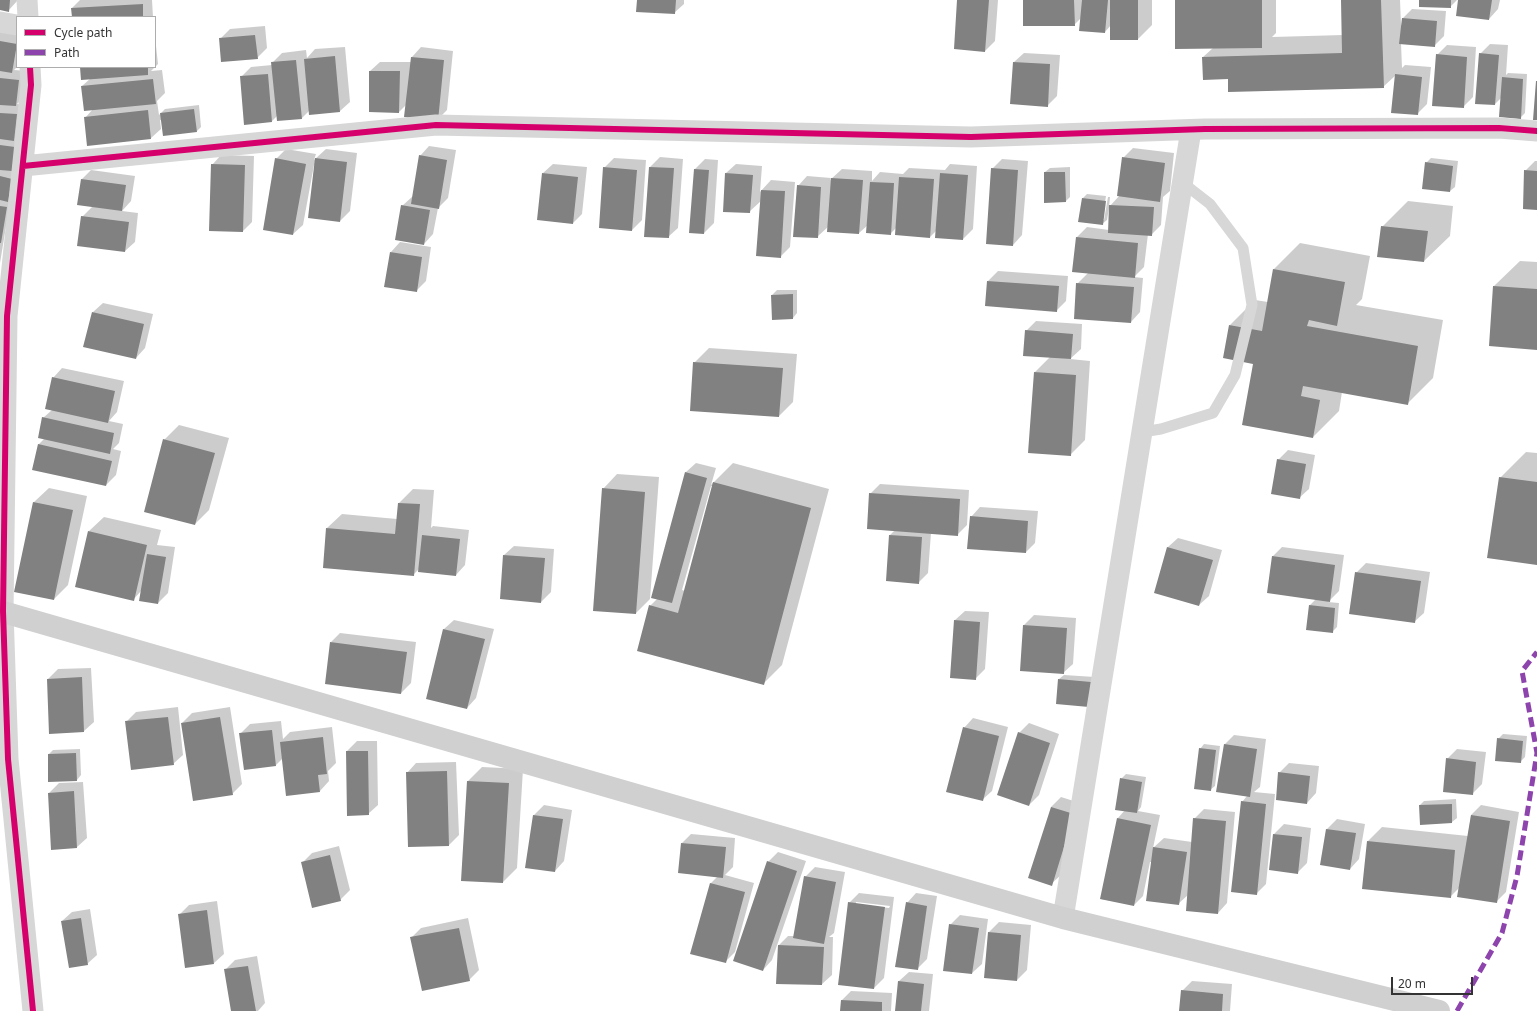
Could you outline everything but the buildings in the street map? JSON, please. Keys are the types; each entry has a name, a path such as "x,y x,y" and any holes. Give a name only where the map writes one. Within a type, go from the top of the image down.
{"main road":[{"path":"1,611 1063,918 1438,1011"}],"street":[{"path":"27,0 28,16"},
{"path":"0,22 16,25"},
{"path":"30,68 31,85 23,166 4,315 1,611 8,759 33,1011"},
{"path":"23,166 436,125 971,137 1191,130 1499,128 1537,131"},
{"path":"1063,918 1191,130"}],"lane":[{"path":"1142,432 1161,429 1213,413 1235,375 1252,305 1243,248 1210,204 1183,183"}],"marked path":[{"path":"1457,1011 1502,933 1517,876 1537,753 1522,671 1537,652"}],"cycle path":[{"path":"30,68 31,85 7,316 3,611 8,759 33,1011"},
{"path":"23,166 436,125 971,137 1205,129 1499,128 1537,131"}]}
